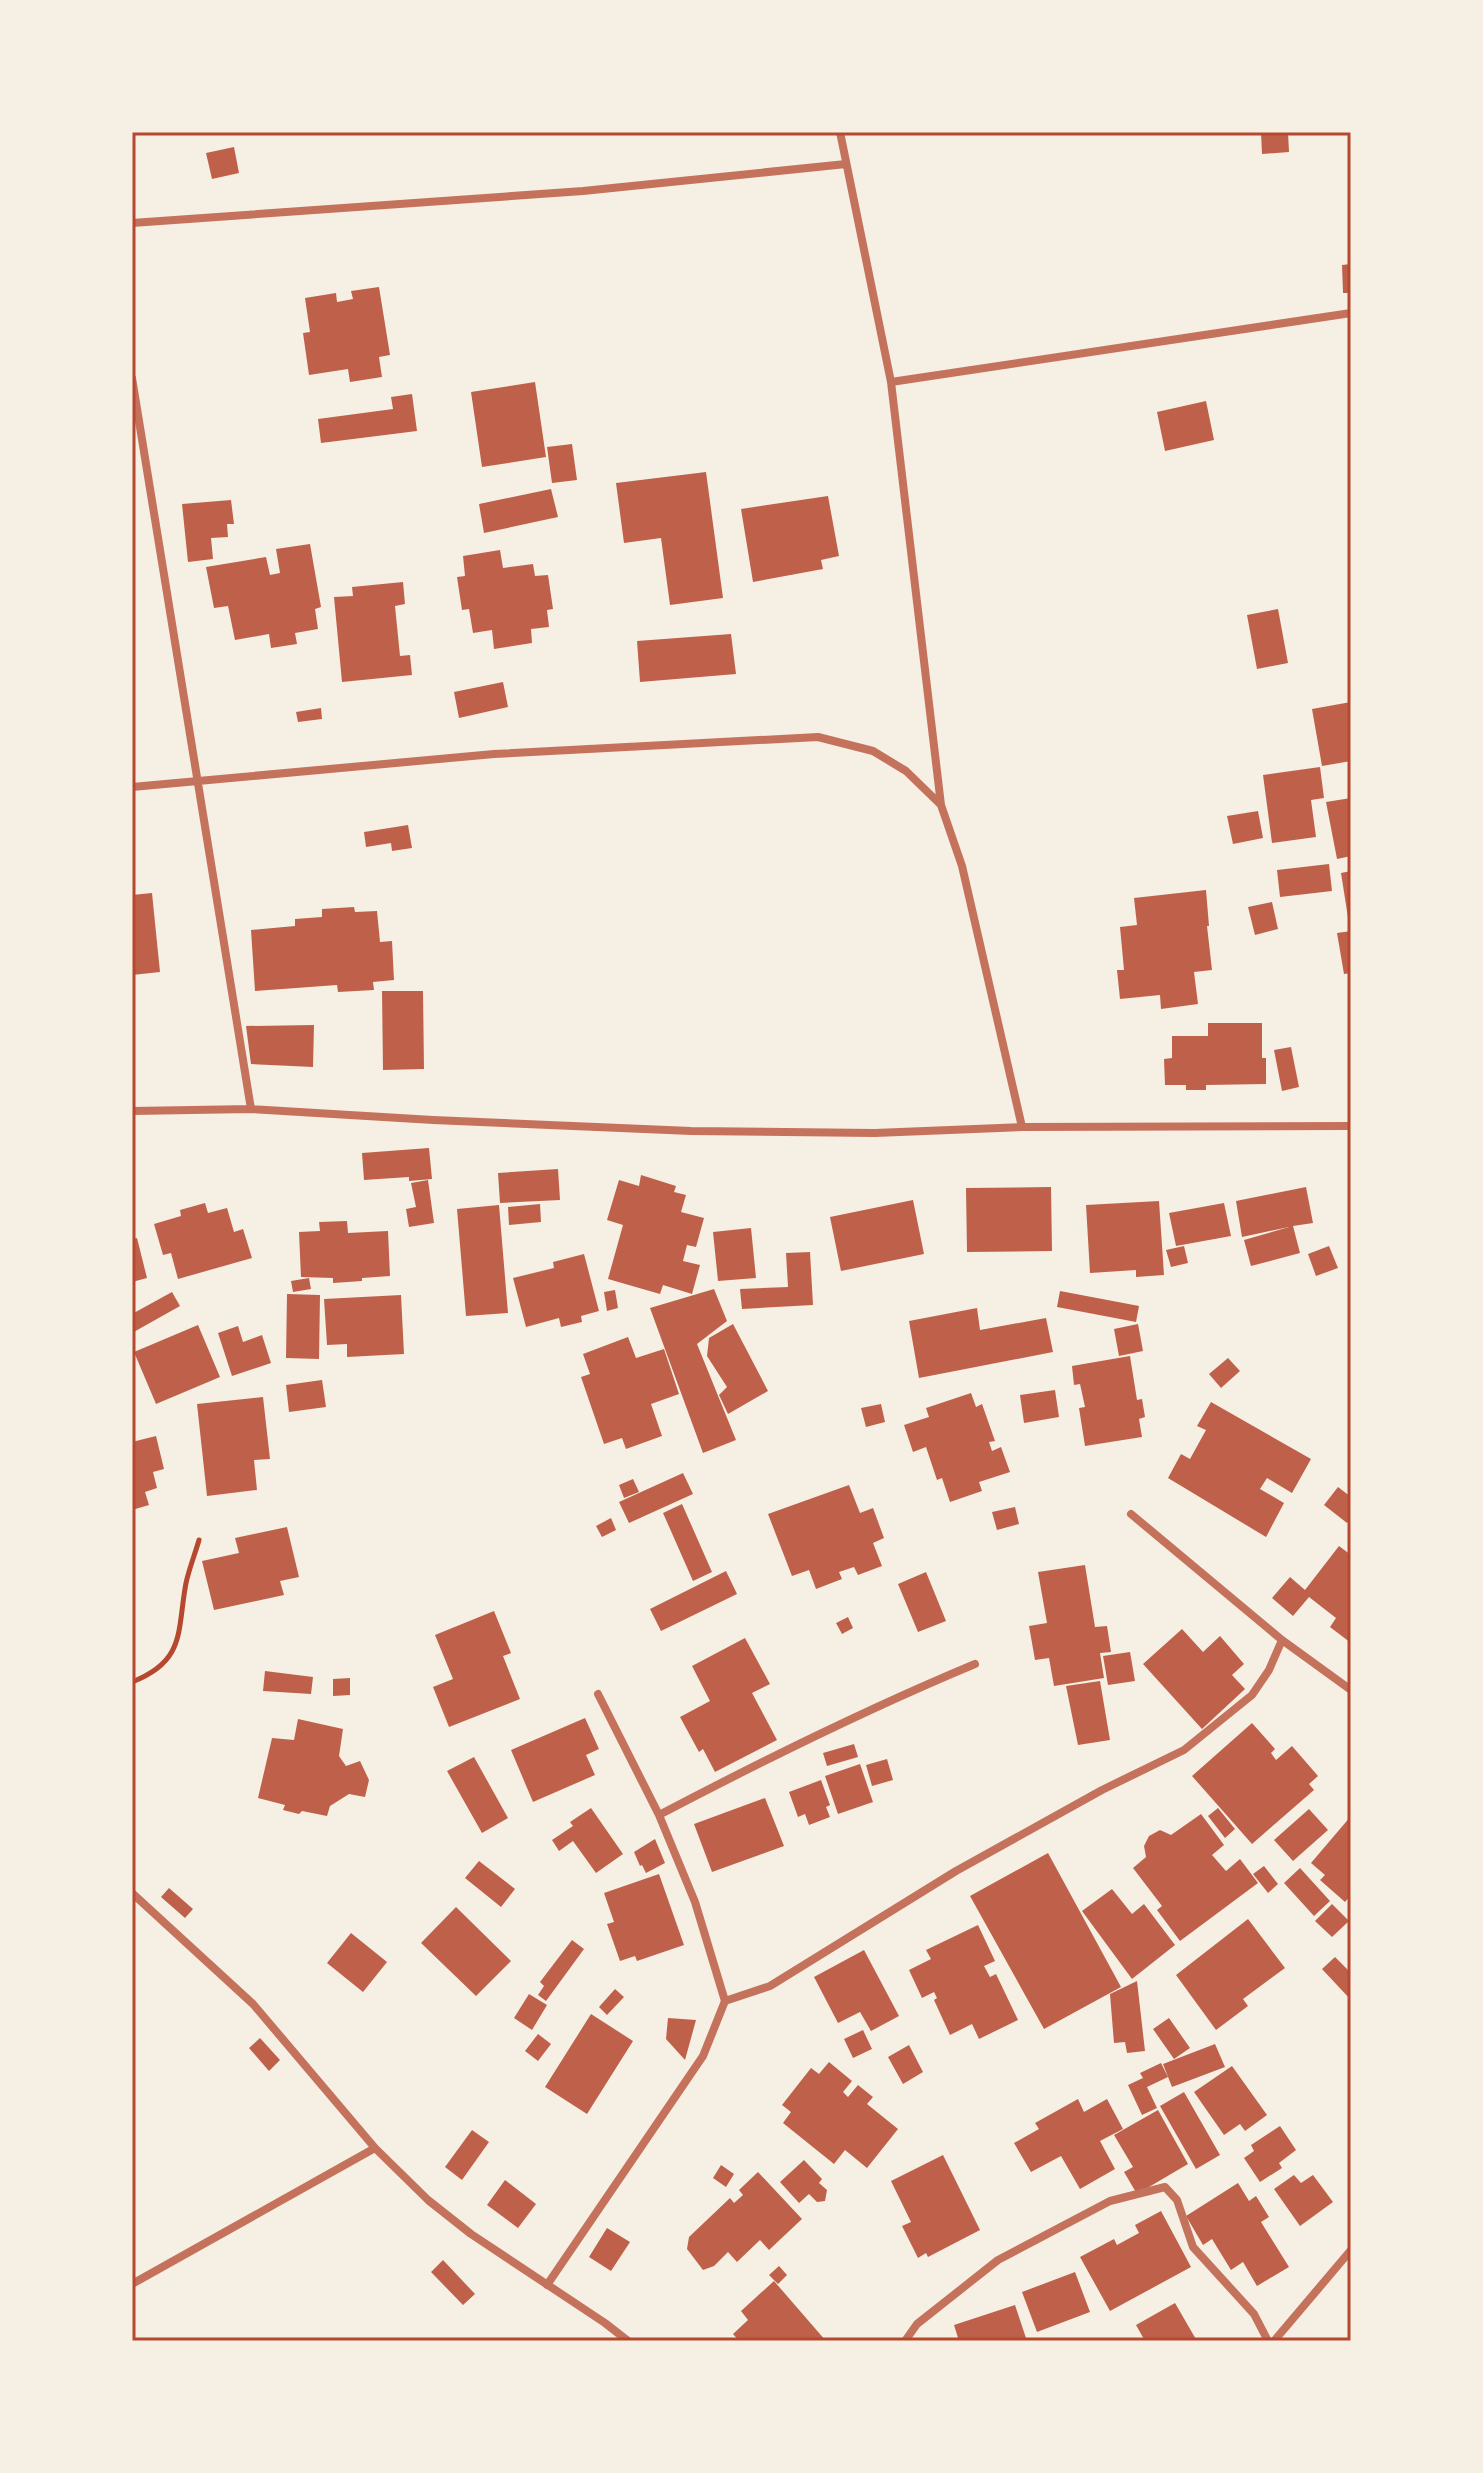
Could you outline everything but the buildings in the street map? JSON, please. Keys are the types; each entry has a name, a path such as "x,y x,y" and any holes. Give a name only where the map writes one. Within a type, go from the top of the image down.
{"street":[{"path":"840,132 891,382 941,805 962,866 1022,1127"},
{"path":"132,223 583,191 846,164"},
{"path":"891,382 1351,313"},
{"path":"132,378 251,1109"},
{"path":"132,787 494,754 818,737 873,751 906,771 941,805"},
{"path":"132,1111 251,1109 691,1131 875,1133 1022,1127 1351,1126"},
{"path":"1131,1514 1282,1640 1351,1690"},
{"path":"725,2001 770,1986 956,1871 1102,1790 1184,1750 1252,1695 1269,1670 1282,1640"},
{"path":"659,1815 789,1748 975,1664"},
{"path":"547,2285 703,2056 725,2001 695,1902 659,1815 598,1694"},
{"path":"132,1893 253,2004 375,2148 428,2200 471,2234 628,2341"},
{"path":"132,2284 375,2148"},
{"path":"905,2341 917,2324 998,2260 1110,2201 1165,2187 1177,2200 1193,2247 1254,2314 1268,2341"},
{"path":"1274,2341 1351,2250"}],"path":[{"path":"132,1682 165,1664 176,1645 186,1582 199,1540"}]}
